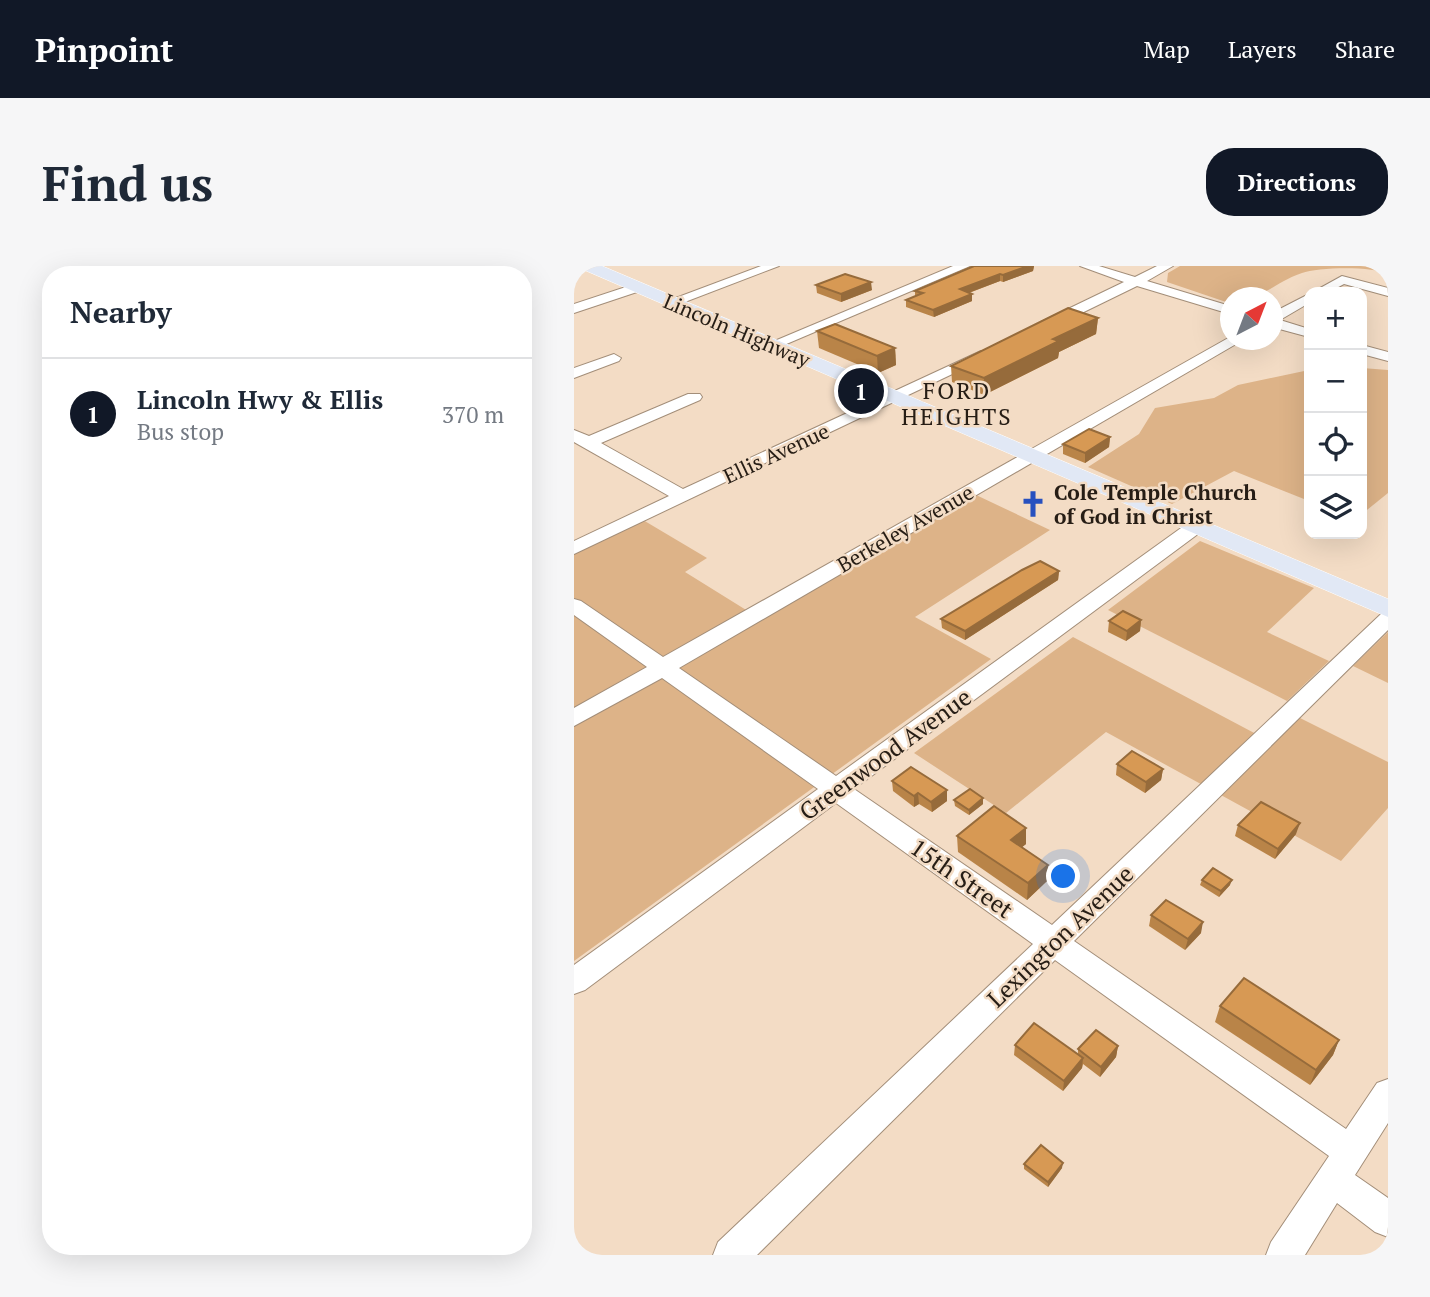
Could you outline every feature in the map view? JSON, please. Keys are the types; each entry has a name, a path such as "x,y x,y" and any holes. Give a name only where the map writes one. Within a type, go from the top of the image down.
{"main road":[{"name":"Lincoln Highway","path":"588,266 1388,609"}],"street":[{"path":"671,302 773,266"},
{"path":"772,345 964,266"},
{"path":"1086,266 1220,307"},
{"path":"1037,329 1167,266"},
{"path":"1329,287 1342,280 1388,292"},
{"path":"574,309 638,287"},
{"path":"1283,314 1304,301"},
{"path":"1283,325 1304,331"},
{"name":"Berkeley Avenue","path":"574,718 1220,349"},
{"path":"1365,350 1388,357"},
{"name":"Ellis Avenue","path":"574,548 990,352"},
{"path":"574,373 614,358"},
{"path":"581,439 694,397"},
{"path":"581,439 684,497"},
{"name":"Greenwood Avenue","path":"574,981 1195,527"},
{"name":"15th Street","path":"574,605 1053,942 1342,1165 1388,1219"},
{"name":"Lexington Avenue","path":"731,1255 1388,618"},
{"path":"1284,1255 1388,1094"}],"shaded area":[{"path":"1180,266 1388,266 1388,274 1359,269 1333,269 1302,273 1273,287 1220,287 1220,300 1167,282 1168,273"},
{"path":"1367,368 1388,370 1388,493 1367,510"},
{"path":"1304,371 1304,499 1234,471 1172,504 1088,467 1139,434 1155,408 1214,398 1238,385"},
{"path":"974,494 1050,530 915,617 991,659 574,961 574,554 643,520 707,558 685,572 759,618"},
{"path":"1200,541 1314,588 1267,632 1329,661 1287,701 1108,610"},
{"path":"1388,632 1388,683 1353,666"},
{"path":"1073,637 1258,735 1282,709 1388,762 1388,808 1341,861 1106,732 1006,813 914,753"}],"building":[{"path":"974,266 1028,266 960,289 972,294 933,310 906,300 923,293 915,291"},
{"path":"845,274 871,282 841,294 816,285"},
{"path":"1068,308 1098,318 1053,339 1059,341 984,378 951,366"},
{"path":"835,324 895,348 877,356 817,331"},
{"path":"1089,429 1110,437 1085,453 1063,444"},
{"path":"1040,561 1059,571 965,631 941,619 1022,570"},
{"path":"1123,611 1141,620 1127,631 1109,621"},
{"path":"1132,751 1163,769 1146,782 1117,764"},
{"path":"911,767 947,790 931,802 918,793 914,796 892,781"},
{"path":"970,789 983,798 969,810 954,800"},
{"path":"1261,802 1300,823 1278,849 1238,825"},
{"path":"994,806 1026,828 1011,840 1048,865 1028,883 957,836"},
{"path":"1213,868 1232,880 1221,891 1202,880"},
{"path":"1166,900 1203,922 1188,939 1151,915"},
{"path":"1244,978 1339,1040 1316,1070 1220,1006"},
{"path":"1034,1023 1083,1058 1064,1081 1015,1045"},
{"path":"1096,1030 1118,1046 1101,1067 1078,1049"},
{"path":"1041,1145 1063,1163 1048,1182 1024,1164"}],"place":[{"name":"Lincoln Hwy & Ellis","path":"861,391"},
{"name":"Cole Temple Church of God in Christ","path":"1033,504"}],"district":[{"name":"FORD HEIGHTS","path":"957,403"}]}
